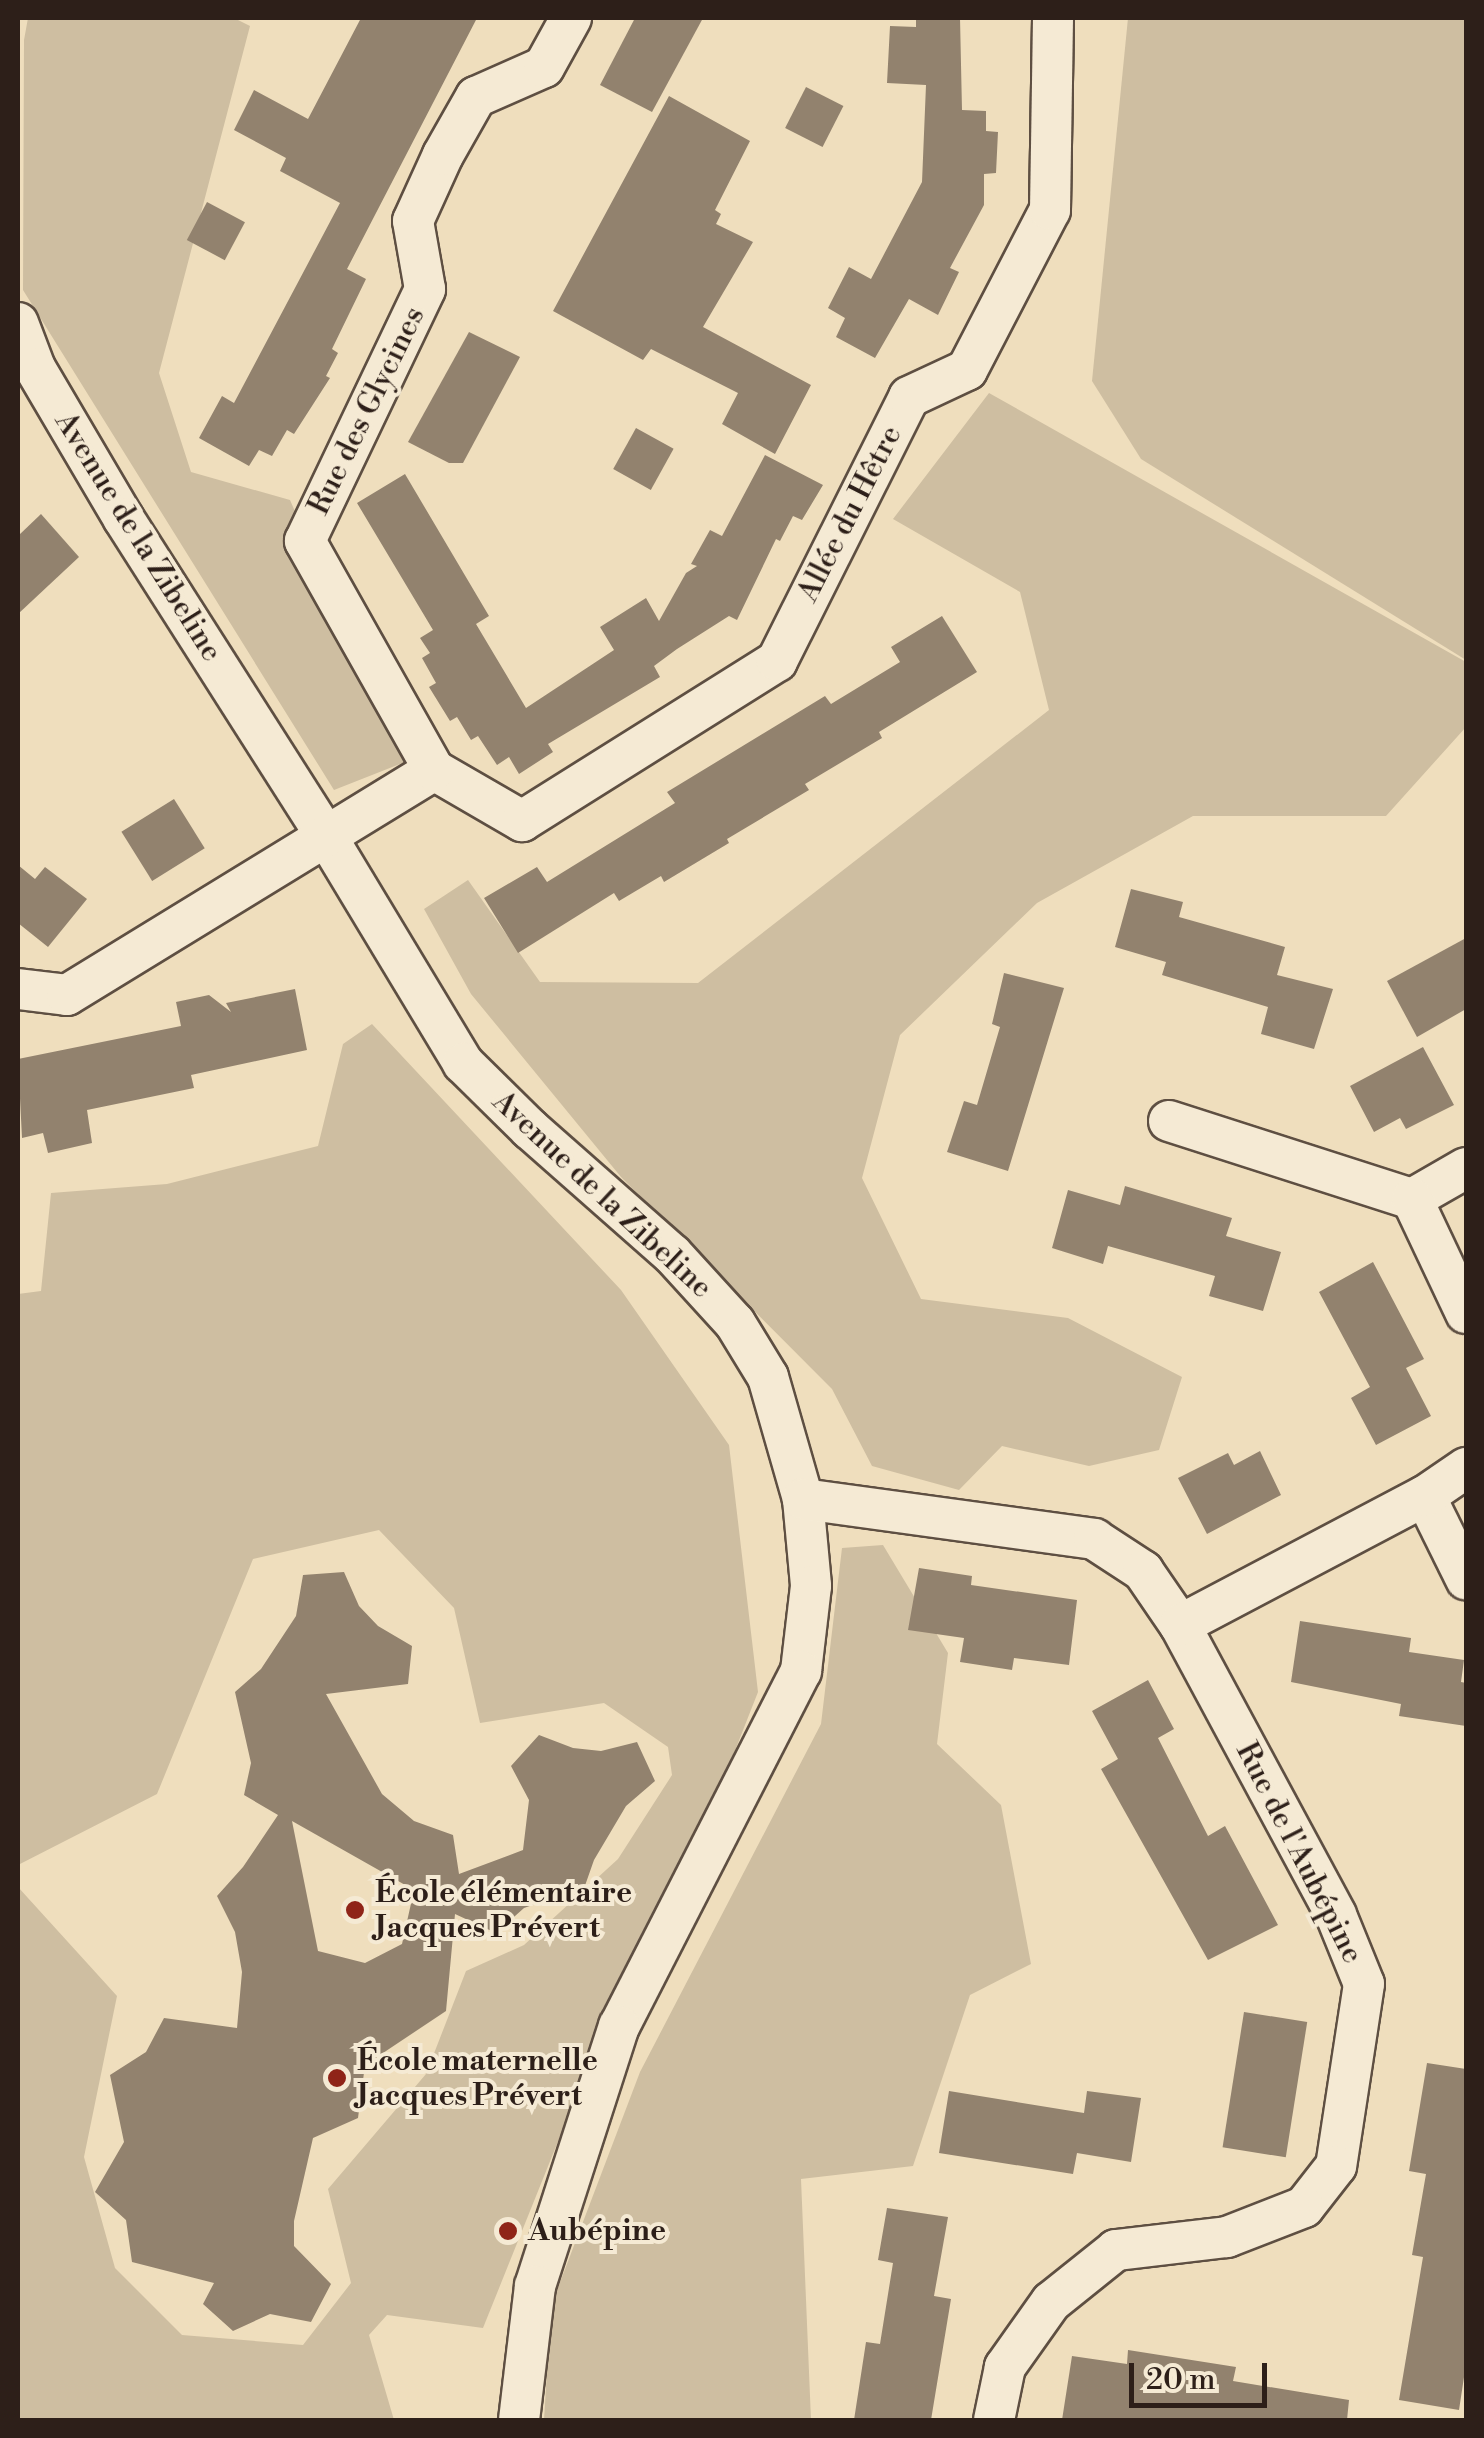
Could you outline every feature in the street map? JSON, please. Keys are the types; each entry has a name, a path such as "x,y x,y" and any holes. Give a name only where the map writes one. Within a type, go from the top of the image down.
{"street":[{"name":"Rue des Glycines","path":"434,770 305,541 425,290 413,221 442,155 476,97 544,67 571,18"},
{"name":"Allée du Hêtre","path":"434,770 522,822 776,660 908,397 967,370 1050,210 1053,18"},
{"name":"Avenue de la Zibeline","path":"18,323 35,368 124,519 328,838 463,1063 530,1129 672,1254 735,1323 768,1377 803,1499 811,1586 800,1672 619,2026 535,2286 519,2420"},
{"path":"18,989 67,995 434,770"},
{"path":"1169,1122 1412,1199 1466,1312"},
{"path":"1412,1199 1466,1168"},
{"path":"1180,1625 1425,1496 1466,1468"},
{"path":"1425,1496 1466,1579"},
{"name":"Rue de l'Aubépine","path":"803,1499 1094,1539 1143,1572 1180,1625 1336,1915 1364,1984 1336,2166 1304,2207 1226,2236 1116,2250 1051,2302 1005,2366 994,2420"}],"shaded area":[{"path":"28,18 234,18 250,26 159,373 191,472 290,500 405,762 334,790 23,290 24,40"},
{"path":"1128,18 1466,18 1466,660 1141,459 1092,381"},
{"path":"989,393 1466,662 1466,727 1386,816 1193,816 1037,903 900,1035 862,1178 921,1299 1068,1318 1182,1377 1159,1450 1089,1466 1002,1446 959,1490 872,1466 832,1389 621,1177 471,994 424,909 468,880 540,982 698,983 1049,710 1020,592 893,519"},
{"path":"372,1024 621,1290 729,1445 758,1692 694,1855 563,2129 483,2328 387,2315 369,2335 394,2420 18,2420 18,1887 117,1996 84,2157 115,2268 182,2335 303,2345 351,2283 328,2189 426,2074 466,1971 524,1945 618,1859 672,1775 668,1747 604,1703 480,1723 454,1608 379,1530 253,1559 157,1794 18,1865 18,1294 41,1291 51,1193 167,1184 318,1146 343,1044"},
{"path":"883,1545 948,1653 937,1744 1001,1805 1031,1964 970,1995 913,2166 801,2179 811,2420 544,2420 551,2306 640,2072 821,1724 842,1548"}],"building":[{"path":"361,18 477,18 347,269 366,279 332,349 338,353 326,376 330,378 294,434 287,430 272,456 259,450 249,466 199,438 222,396 234,403 340,203 280,171 286,158 234,130 254,90 308,119"},
{"path":"635,18 703,18 652,112 600,85"},
{"path":"916,18 960,18 962,110 986,111 986,131 998,132 996,173 984,174 984,205 950,268 959,272 938,315 909,299 875,358 836,337 845,318 828,308 849,267 871,279 922,182 926,85 887,83 890,26 916,27"},
{"path":"806,87 843,106 823,147 785,128"},
{"path":"669,96 750,141 715,210 721,214 716,224 753,242 703,327 811,385 775,454 722,424 738,393 651,349 643,360 553,311"},
{"path":"207,202 245,222 225,260 187,240"},
{"path":"469,332 520,357 463,463 449,463 408,442"},
{"path":"636,428 674,449 651,490 613,469"},
{"path":"765,455 823,485 802,520 793,516 780,541 776,539 737,620 729,616 677,649 654,666 660,677 548,744 553,752 519,774 509,757 497,765 478,736 471,740 457,717 450,721 429,687 436,683 422,658 430,653 420,638 433,630 357,503 405,474 489,616 476,624 526,708 614,650 600,627 646,598 659,621 686,573 697,566 691,564 710,530 722,536"},
{"path":"41,514 79,557 18,614 18,536"},
{"path":"942,616 977,672 879,732 882,738 805,784 809,790 727,839 729,843 664,882 661,876 619,901 614,893 518,953 484,898 537,867 547,882 675,803 667,792 825,696 831,704 900,662 891,647"},
{"path":"174,799 205,848 152,881 121,832"},
{"path":"18,865 35,879 45,867 87,899 48,947 18,923"},
{"path":"1131,889 1183,902 1179,917 1285,947 1277,975 1333,989 1314,1049 1261,1034 1268,1007 1162,975 1166,962 1115,947"},
{"path":"1466,938 1466,1009 1417,1037 1387,981"},
{"path":"1004,973 1064,988 1008,1171 947,1152 964,1101 977,1105 1000,1027 992,1024"},
{"path":"295,989 307,1050 191,1075 194,1088 87,1110 92,1143 48,1153 43,1133 22,1138 18,1059 181,1026 176,1002 209,995 231,1012 226,1003"},
{"path":"1423,1047 1454,1105 1406,1129 1400,1118 1374,1132 1350,1086"},
{"path":"1125,1186 1232,1218 1226,1236 1281,1252 1263,1311 1209,1296 1215,1276 1108,1246 1103,1264 1052,1248 1068,1190 1120,1205"},
{"path":"1373,1262 1424,1359 1406,1368 1431,1416 1376,1445 1351,1398 1370,1387 1319,1292"},
{"path":"1260,1451 1281,1495 1207,1534 1178,1478 1228,1453 1234,1465"},
{"path":"919,1568 972,1576 971,1585 1077,1600 1069,1665 1014,1658 1012,1670 960,1662 964,1638 908,1630"},
{"path":"344,1572 359,1606 378,1626 412,1646 408,1684 326,1694 382,1794 414,1821 453,1835 459,1874 523,1850 529,1800 511,1766 539,1735 573,1748 601,1751 637,1742 655,1781 626,1806 594,1860 581,1897 544,1901 524,1908 496,1933 455,1914 446,2011 365,2065 358,2118 313,2138 294,2221 294,2246 331,2284 311,2322 270,2314 233,2331 203,2304 214,2283 132,2262 126,2220 95,2192 124,2142 110,2075 146,2052 164,2018 237,2028 242,1972 235,1932 217,1896 243,1867 278,1815 244,1795 251,1763 235,1692 261,1669 296,1616 303,1575","holes":["292,1821 414,1890 402,1944 365,1963 318,1951"]},
{"path":"1300,1621 1411,1638 1409,1652 1464,1660 1461,1682 1466,1683 1466,1726 1399,1716 1401,1704 1291,1682"},
{"path":"1148,1680 1174,1729 1158,1738 1208,1836 1225,1826 1278,1925 1208,1960 1101,1769 1118,1759 1092,1711"},
{"path":"1244,2012 1307,2022 1286,2157 1223,2147"},
{"path":"1427,2063 1466,2069 1466,2364 1459,2410 1399,2400 1423,2257 1412,2255 1426,2174 1409,2171"},
{"path":"949,2091 1084,2113 1087,2091 1141,2098 1131,2162 1077,2153 1073,2174 939,2153"},
{"path":"887,2208 948,2217 934,2296 951,2299 931,2420 854,2420 866,2342 880,2344 893,2263 878,2260"},
{"path":"1128,2350 1236,2367 1233,2381 1349,2400 1347,2420 1062,2420 1072,2356 1127,2364"}],"place":[{"name":"École élémentaire Jacques Prévert","path":"355,1910"},
{"name":"École maternelle Jacques Prévert","path":"337,2078"},
{"name":"Aubépine","path":"508,2231"}]}
